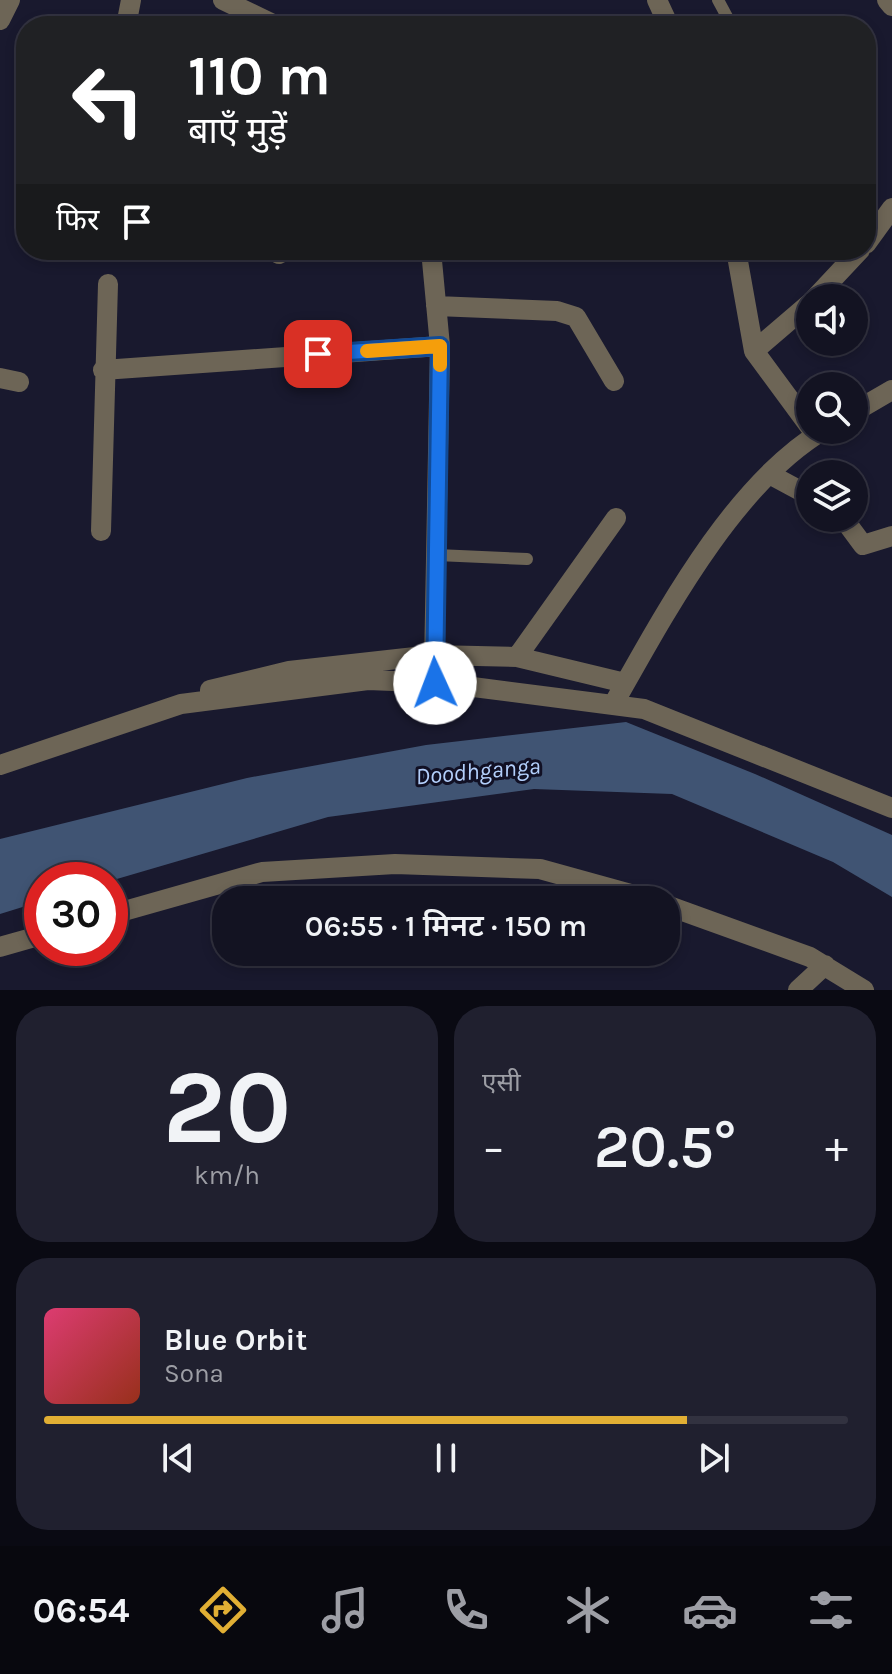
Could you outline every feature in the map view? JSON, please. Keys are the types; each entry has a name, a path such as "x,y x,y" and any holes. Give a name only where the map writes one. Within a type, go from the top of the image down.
{"street":[{"path":"0,20 10,0"},
{"path":"223,0 256,16"},
{"path":"887,0 892,6"},
{"path":"876,230 892,208"},
{"path":"432,260 440,346 433,655 435,683"},
{"path":"738,260 754,351 796,406"},
{"path":"828,284 851,260"},
{"path":"101,531 103,370 108,284"},
{"path":"436,306 557,311 576,317 614,381"},
{"path":"754,351 796,315"},
{"path":"103,370 440,346"},
{"path":"868,404 892,390"},
{"path":"613,705 721,526 802,444"},
{"path":"771,475 796,488"},
{"path":"517,657 616,518"},
{"path":"853,532 863,545 892,536"},
{"path":"0,765 181,704 218,686 289,671 433,655 517,657 625,683"},
{"path":"181,704 368,680 435,683 644,709 892,808"},
{"path":"213,886 262,872 395,864 540,869 601,886"},
{"path":"128,910 212,886"},
{"path":"680,910 825,965 864,990"},
{"path":"0,947 24,940"},
{"path":"798,990 825,965"}],"lane":[{"path":"437,555 527,559"}],"water":[{"name":"Doodhganga","path":"626,722 755,774 892,835 892,897 833,862 672,794 534,789 328,817 128,876 128,862 24,862 24,907 0,914 0,839 247,778 426,745"}],"slow traffic":[{"path":"367,351 440,346 440,365"}],"route":[{"path":"318,354 440,346 433,655 435,683"}]}
